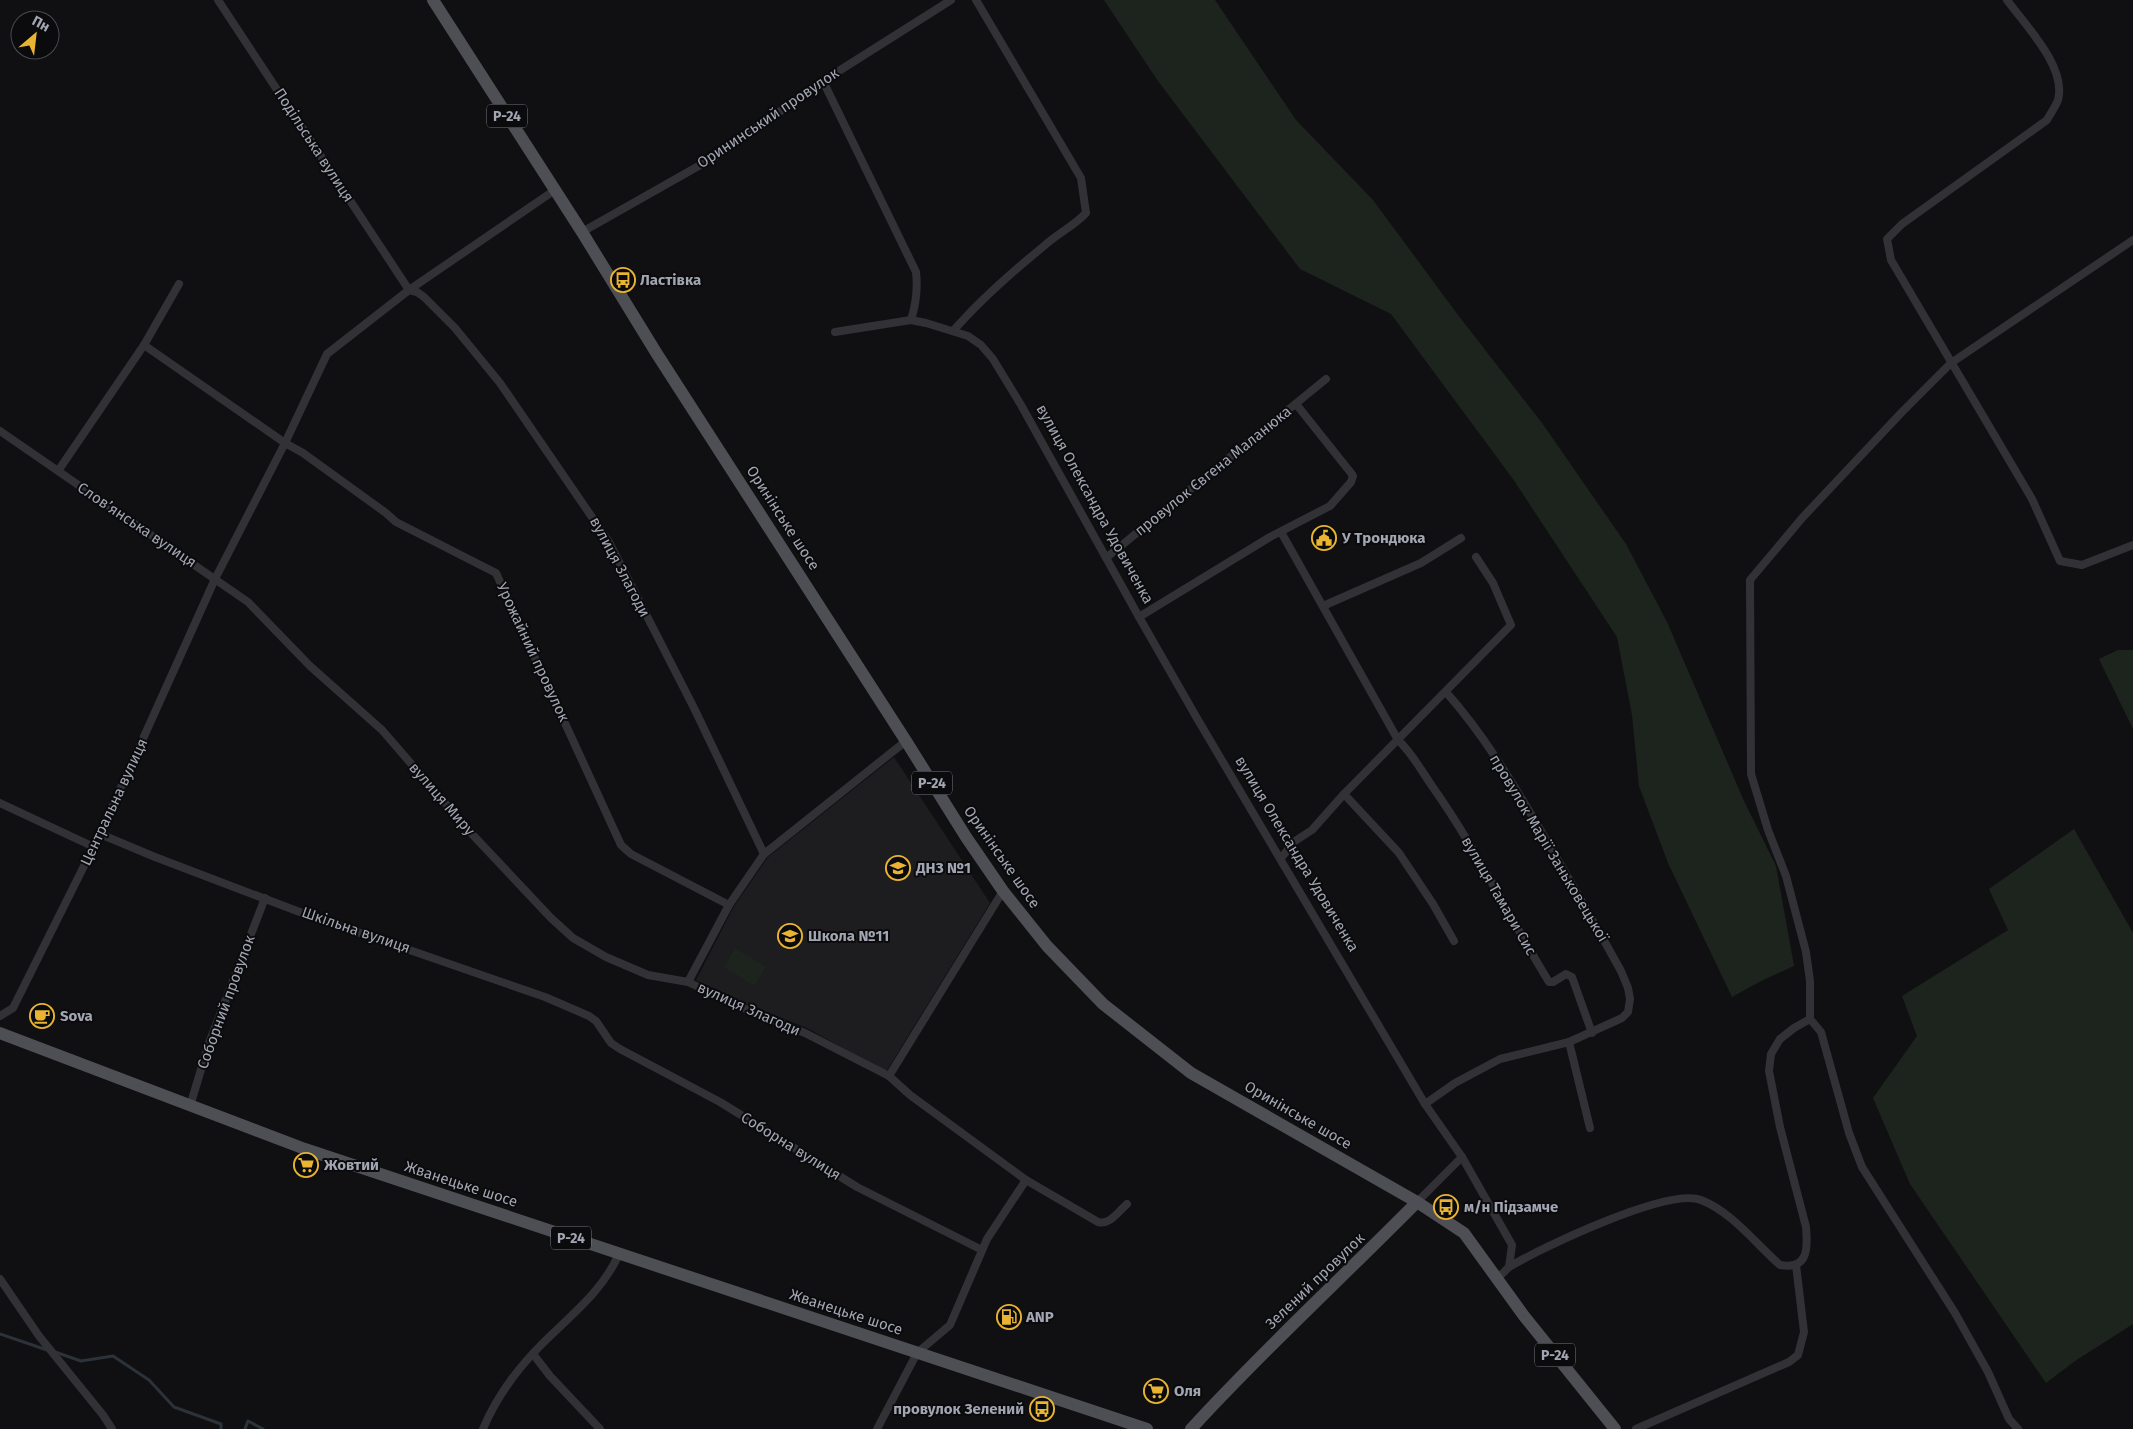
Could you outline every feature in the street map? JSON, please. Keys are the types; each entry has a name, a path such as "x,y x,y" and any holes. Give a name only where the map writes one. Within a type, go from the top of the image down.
{"main road":[{"name":"Р-24","path":"433,0 582,232"},
{"name":"Оринінське шосе","path":"582,232 657,354 966,837 1003,891 1047,946 1103,1004 1191,1073 1417,1202 1464,1233 1498,1278"},
{"name":"Жванецьке шосе","path":"0,1033 305,1149 1147,1429"},
{"name":"Зелений провулок","path":"1191,1429 1240,1375 1329,1291 1417,1202"},
{"name":"Р-24","path":"1498,1278 1524,1316 1615,1429"}],"street":[{"name":"Подільська вулиця","path":"218,0 409,290"},
{"name":"Орининський провулок","path":"582,232 718,155 823,81 951,0"},
{"path":"954,330 979,302 1045,244 1086,213 1081,178 976,0"},
{"path":"2007,0 2053,63 2060,83 2058,100 2047,120 1902,224 1887,239 1891,260 2032,498 2060,561 2082,565 2133,545"},
{"path":"823,81 916,272 916,306 911,320"},
{"name":"Центральна вулиця","path":"0,1016 13,1008 94,847 216,579 285,443 327,354 409,290 555,190"},
{"path":"2018,1429 2009,1418 1988,1372 1955,1313 1862,1167 1849,1133 1821,1032 1810,1019 1810,981 1806,952 1786,876 1768,830 1751,774 1750,580 1803,517 1951,363 2133,240"},
{"path":"58,471 144,345 179,284"},
{"name":"вулиця Злагоди","path":"409,290 424,297 455,328 500,383 577,492 609,542 694,708 764,854"},
{"name":"вулиця Олександра Удовиченка","path":"835,332 911,320 954,330 968,336 981,345 993,359 1022,405 1139,617 1425,1104 1462,1157 1512,1245 1509,1267"},
{"path":"144,345 285,443"},
{"name":"провулок Євгена Маланюка","path":"1106,558 1326,379"},
{"name":"провулок Євгена Маланюка","path":"1281,532 1330,506 1353,479 1351,473 1296,404"},
{"name":"Словʼянська вулиця","path":"0,431 216,579"},
{"name":"Урожайний провулок","path":"285,443 396,522 496,573 621,845 631,854 728,905"},
{"path":"1139,617 1281,532 1398,740"},
{"path":"1323,606 1421,563 1461,538"},
{"path":"1281,858 1296,841 1312,830 1344,794 1511,625 1507,611 1493,583 1476,557"},
{"name":"вулиця Миру","path":"216,579 248,602 310,666 382,730 471,833 563,930 590,948 648,975 688,982"},
{"name":"провулок Марії Заньковецької","path":"1446,692 1472,721 1508,775 1594,921 1628,988 1629,1006 1627,1014 1592,1033"},
{"name":"вулиця Тамари Сис","path":"1398,740 1412,756 1459,826 1522,939 1549,982 1553,982 1566,974 1572,977 1592,1033"},
{"name":"вулиця Злагоди","path":"906,741 764,854 728,905 688,982 741,1008 806,1033 890,1076 910,1095 1026,1180 1101,1223 1110,1221 1127,1204"},
{"path":"1344,794 1399,853 1433,904 1454,941"},
{"path":"0,803 94,847"},
{"name":"Шкільна вулиця","path":"100,834 155,857 265,898 545,996 589,1016 596,1021 604,1035"},
{"path":"890,1076 1003,891"},
{"name":"Соборний провулок","path":"190,1106 209,1044 265,898"},
{"path":"1498,1278 1509,1267 1596,1224 1687,1197 1708,1203 1729,1217 1780,1265 1796,1265 1806,1252 1808,1243 1806,1227 1770,1083 1769,1062 1774,1046 1780,1039 1810,1019"},
{"path":"1425,1104 1455,1083 1500,1058 1569,1042 1592,1033"},
{"name":"Соборна вулиця","path":"604,1035 620,1049 720,1102 857,1187 982,1250"},
{"path":"1569,1042 1590,1128"},
{"name":"Зелений провулок","path":"1417,1202 1462,1157"},
{"path":"876,1429 917,1353 950,1325 992,1229 1026,1180"},
{"path":"483,1429 504,1391 533,1354 591,1298 610,1272 619,1254"},
{"path":"1636,1429 1789,1362 1798,1355 1803,1340 1804,1324 1796,1265"},
{"path":"0,1279 39,1336 103,1414 112,1429"},
{"path":"533,1354 550,1376 600,1429"}],"shaded area":[{"path":"1104,0 1215,0 1296,120 1373,200 1458,315 1542,423 1626,544 1667,622 1744,801 1776,866 1794,966 1732,997 1668,863 1639,786 1632,715 1617,637 1513,479 1391,314 1300,269 1158,81"},
{"path":"2118,650 2133,650 2133,729 2099,659"},
{"path":"894,757 990,903 886,1072 807,1028 743,1003 696,980 733,908 768,857"},
{"path":"2074,829 2133,933 2133,1324 2075,1361 2046,1383 1910,1184 1873,1098 1917,1036 1902,996 2008,930 1989,889"},
{"path":"735,948 766,967 754,986 724,967"}],"waterway":[{"path":"0,1334 47,1350"},
{"path":"55,1352 81,1361 113,1356 149,1380 174,1407 221,1424 221,1429"},
{"path":"245,1429 248,1421 263,1429"}],"place":[{"name":"Ластівка","path":"623,280"},
{"name":"У Трондюка","path":"1324,538"},
{"name":"ДНЗ №1","path":"898,868"},
{"name":"Школа №11","path":"790,936"},
{"name":"Sova","path":"42,1016"},
{"name":"Жовтий","path":"306,1165"},
{"name":"м/н Підзамче","path":"1446,1207"},
{"name":"ANP","path":"1009,1317"},
{"name":"Оля","path":"1156,1391"},
{"name":"провулок Зелений","path":"1042,1409"}]}
